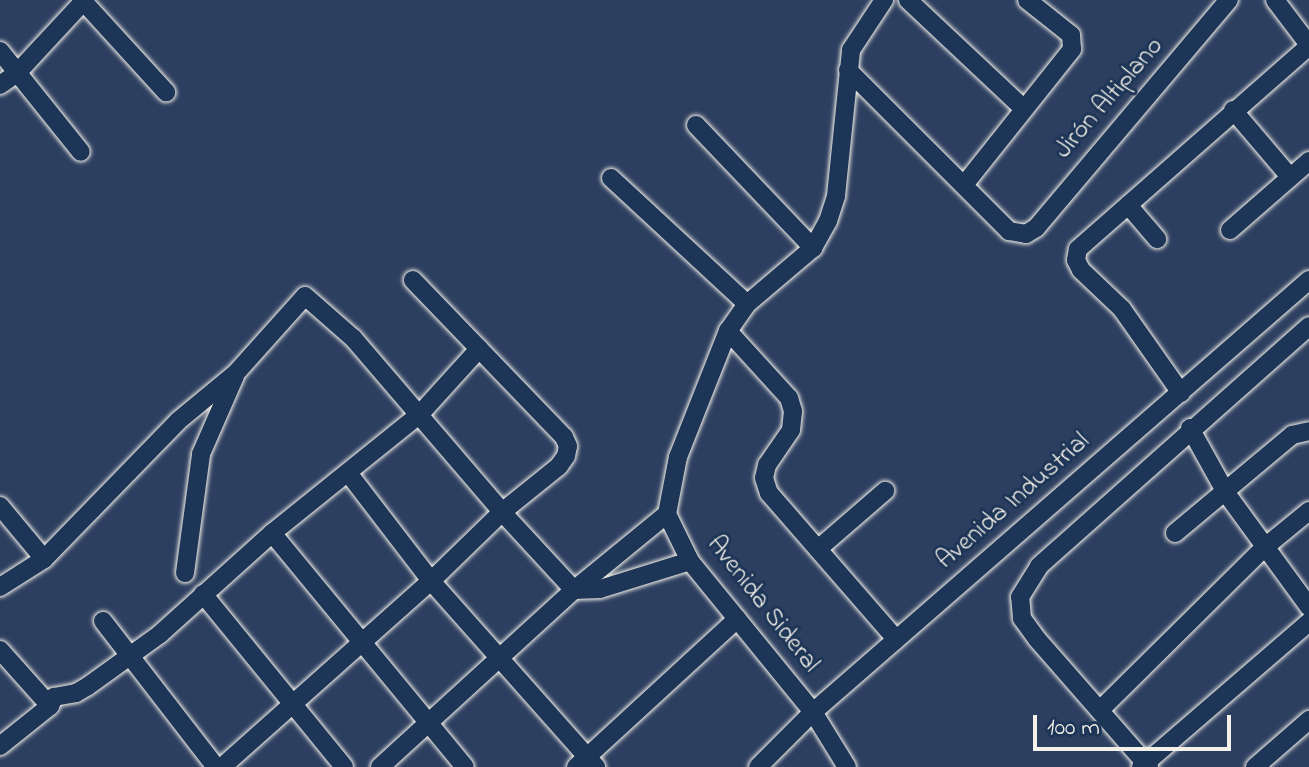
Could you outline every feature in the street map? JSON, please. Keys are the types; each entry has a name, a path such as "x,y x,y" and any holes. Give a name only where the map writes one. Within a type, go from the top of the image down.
{"street":[{"path":"380,767 574,590 667,514 678,457 728,331 747,304 813,248 828,221 836,196 851,50 884,0"},
{"path":"908,0 1024,109"},
{"path":"848,70 964,185 1072,49 1071,35 1027,0"},
{"name":"Jirón Altiplano","path":"964,185 1009,231 1018,235 1036,228 1229,0"},
{"path":"1181,393 1122,309 1081,270 1076,260 1078,249 1309,46 1275,0"},
{"path":"0,85 17,73 82,1 166,92"},
{"path":"0,51 81,152"},
{"path":"1233,110 1290,177"},
{"path":"696,125 813,248"},
{"path":"1230,230 1309,161"},
{"path":"611,178 747,304"},
{"path":"1128,205 1157,239"},
{"path":"103,621 219,767 431,581 502,512 559,466 568,446 564,437 413,280"},
{"name":"Avenida Industrial","path":"758,767 813,712 1309,280"},
{"path":"0,587 44,559 178,421 236,373 305,296 353,338 502,512 574,590 600,589 690,561"},
{"path":"1309,326 1190,428 1039,566 1026,582 1020,597 1022,618 1037,639 1145,765 1309,622"},
{"path":"728,331 789,398 793,411 791,430 767,465 764,478 769,493 896,639"},
{"path":"0,746 50,706 54,697 76,693 130,658 272,533 420,414 479,349"},
{"path":"185,573 201,454 236,373"},
{"path":"1190,428 1226,493 1309,607"},
{"path":"1175,533 1292,435 1309,431"},
{"path":"349,474 431,581 502,658 586,764 737,619"},
{"path":"818,549 885,491"},
{"path":"0,506 44,559"},
{"path":"1100,710 1265,547 1309,511"},
{"name":"Avenida Sideral","path":"667,514 690,561 813,712 847,767"},
{"path":"272,533 427,725 465,767"},
{"path":"203,594 291,706 344,767"},
{"path":"0,650 50,706"},
{"path":"1255,767 1309,720"}]}
